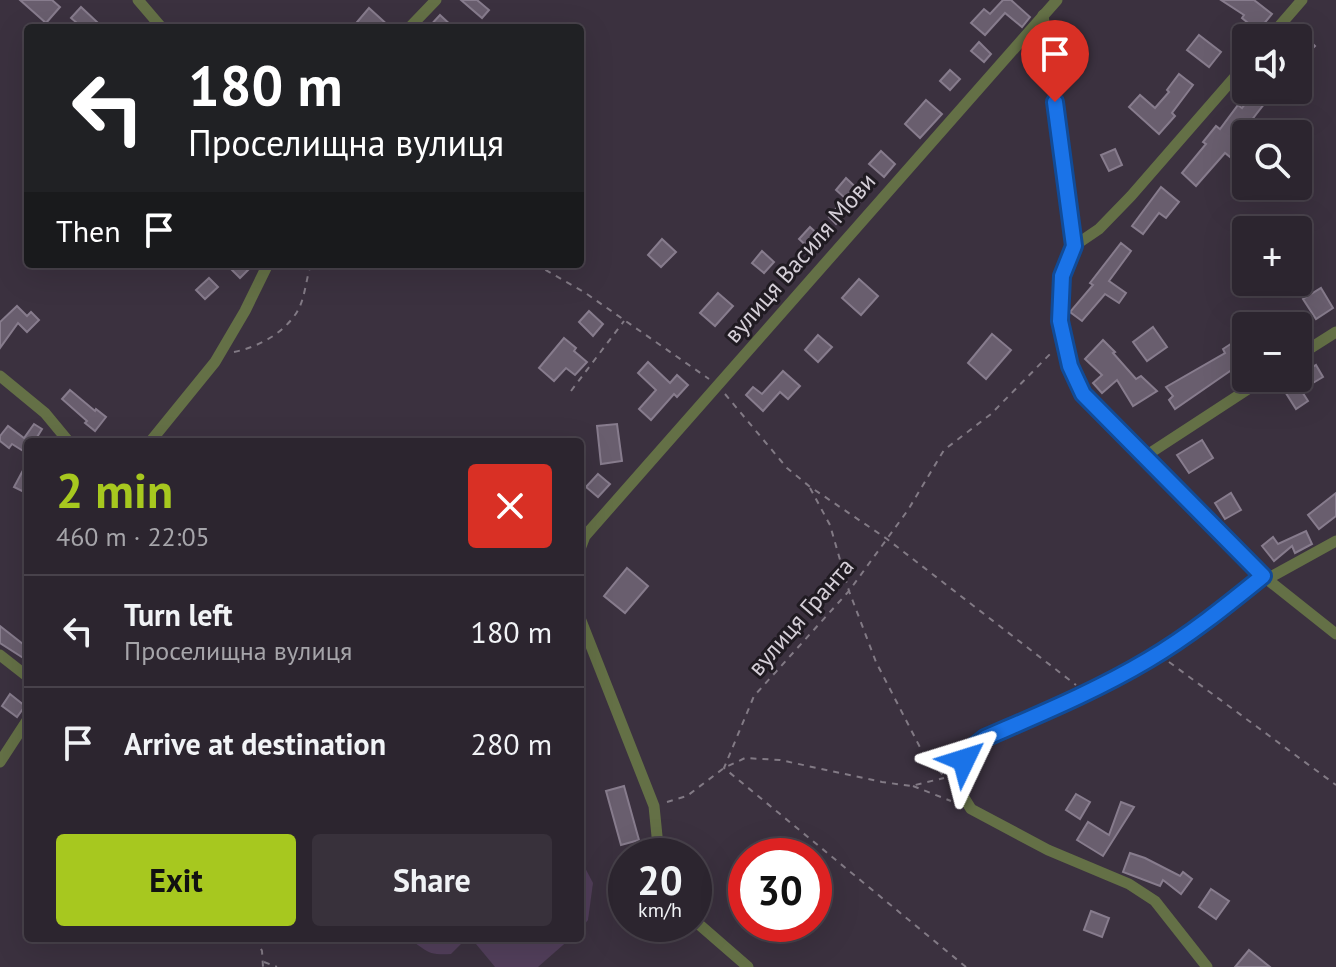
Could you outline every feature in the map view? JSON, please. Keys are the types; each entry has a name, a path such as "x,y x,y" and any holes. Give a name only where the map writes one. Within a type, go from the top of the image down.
{"street":[{"path":"138,0 159,24"},
{"path":"413,24 436,0"},
{"name":"вулиця Василя Мови","path":"584,539 1057,0"},
{"path":"1281,24 1302,0"},
{"path":"1043,15 1074,246 1062,276 1060,321 1070,366 1083,394 1265,577 1336,634"},
{"path":"1074,246 1099,229 1131,196 1232,80"},
{"path":"153,438 219,355 266,268"},
{"path":"1312,347 1336,332"},
{"path":"0,376 45,413 66,438"},
{"path":"1144,457 1244,392"},
{"path":"1207,967 1155,901 1129,884 1048,850 971,809 958,788 957,775 972,748 985,738 1086,693 1159,654 1265,577 1336,541"},
{"path":"584,628 654,806 657,838"},
{"path":"0,655 24,674"},
{"path":"0,762 24,725"},
{"path":"712,936 748,967"}],"path":[{"path":"219,355 251,349 279,333 298,311 310,268"},
{"path":"542,268 584,292 718,385 787,468 887,539 1086,693"},
{"path":"571,391 625,320"},
{"name":"вулиця Гранта","path":"724,768 754,696 849,591 908,510 944,450 991,414 1064,339"},
{"path":"809,486 830,525 849,591 876,662 924,755 946,778 911,786"},
{"path":"1159,654 1336,785"},
{"path":"654,806 687,796 724,768 745,758 780,760 911,786 971,809"},
{"path":"724,768 966,967"},
{"path":"258,942 263,967"},
{"path":"263,962 277,967"}],"shaded area":[{"path":"584,866 593,883 588,920 584,925"},
{"path":"414,942 463,942 451,954 430,952"},
{"path":"474,942 566,942 538,967 495,967"}],"building":[{"path":"20,0 52,0 60,7 46,23"},
{"path":"461,0 477,0 489,10 482,18"},
{"path":"1003,0 1011,0 1030,17 1022,27 1005,13 985,35 971,23 984,9 990,14"},
{"path":"1221,0 1254,0 1272,14 1264,24 1249,24 1242,18 1244,15"},
{"path":"81,7 97,22 78,24 71,18"},
{"path":"369,8 387,24 355,24"},
{"path":"440,15 450,24 432,24"},
{"path":"1199,35 1221,52 1209,67 1187,50"},
{"path":"979,42 991,54 984,62 971,51"},
{"path":"950,70 960,79 950,90 940,81"},
{"path":"1179,74 1193,85 1172,113 1175,116 1159,134 1129,107 1140,95 1155,108"},
{"path":"926,100 942,114 920,138 905,124"},
{"path":"1245,104 1264,104 1252,120 1232,120 1232,159 1225,153 1196,186 1182,173 1206,144 1203,142 1216,126 1220,129 1238,105 1242,108"},
{"path":"1115,149 1122,165 1109,171 1101,155"},
{"path":"881,151 895,164 884,177 869,164"},
{"path":"846,178 865,196 836,224 829,217 845,198 836,190"},
{"path":"1161,187 1179,202 1166,218 1159,213 1143,234 1132,226"},
{"path":"810,227 822,238 811,250 799,239"},
{"path":"662,239 676,252 661,267 648,255"},
{"path":"1121,243 1131,251 1109,281 1126,293 1119,303 1105,294 1082,321 1070,312 1093,285 1090,283"},
{"path":"762,251 774,262 764,273 752,263"},
{"path":"230,268 250,268 240,278"},
{"path":"209,278 218,287 205,299 196,290"},
{"path":"859,279 878,296 861,315 842,298"},
{"path":"1321,288 1333,308 1316,319 1303,299"},
{"path":"718,293 733,306 715,326 700,313"},
{"path":"17,306 27,316 31,312 39,320 27,332 18,323 0,348 0,322"},
{"path":"589,311 603,324 593,336 579,322"},
{"path":"1153,327 1167,347 1147,361 1133,342"},
{"path":"992,334 1011,350 986,379 968,363"},
{"path":"818,335 832,347 818,362 805,350"},
{"path":"564,338 587,362 575,375 566,368 554,381 539,368"},
{"path":"1103,340 1136,379 1141,376 1157,391 1133,406 1117,380 1102,393 1093,383 1102,375 1085,359"},
{"path":"1232,343 1232,370 1175,409 1169,400 1173,396 1166,387 1225,353 1223,349"},
{"path":"648,362 670,383 677,375 688,385 677,397 674,394 651,420 639,409 656,390 638,373"},
{"path":"1316,365 1323,377 1312,384 1312,367"},
{"path":"783,371 800,386 788,399 780,392 763,411 746,395 753,387 762,394"},
{"path":"70,390 106,417 95,431 62,399"},
{"path":"1285,392 1302,392 1308,401 1296,409"},
{"path":"34,424 42,429 36,438 24,438"},
{"path":"617,424 622,461 601,464 597,426"},
{"path":"8,426 24,438 24,452 12,444 9,448 0,441"},
{"path":"1202,440 1213,458 1189,473 1177,455"},
{"path":"24,468 24,492 14,487"},
{"path":"598,474 610,484 598,497 586,487"},
{"path":"1231,493 1241,510 1225,519 1215,503"},
{"path":"1336,493 1336,516 1319,529 1308,515"},
{"path":"1306,531 1312,544 1295,553 1292,546 1274,561 1262,546 1273,537 1278,544"},
{"path":"627,568 648,586 625,613 604,596"},
{"path":"0,626 24,645 24,658 0,643"},
{"path":"10,694 24,707 17,717 2,706"},
{"path":"624,786 638,838 619,838 606,791"},
{"path":"1076,794 1090,802 1080,819 1066,810"},
{"path":"1121,802 1134,807 1103,856 1077,840 1088,822 1109,835"},
{"path":"1130,853 1180,876 1183,872 1192,879 1181,894 1163,880 1160,886 1123,872"},
{"path":"1211,889 1229,901 1216,919 1199,907"},
{"path":"1091,911 1109,918 1102,937 1084,930"},
{"path":"1249,950 1270,967 1235,967"}],"route":[{"path":"964,760 972,748 985,738 1100,686 1147,661 1176,643 1263,576 1083,394 1070,366 1060,321 1062,276 1074,246 1055,102"}]}
